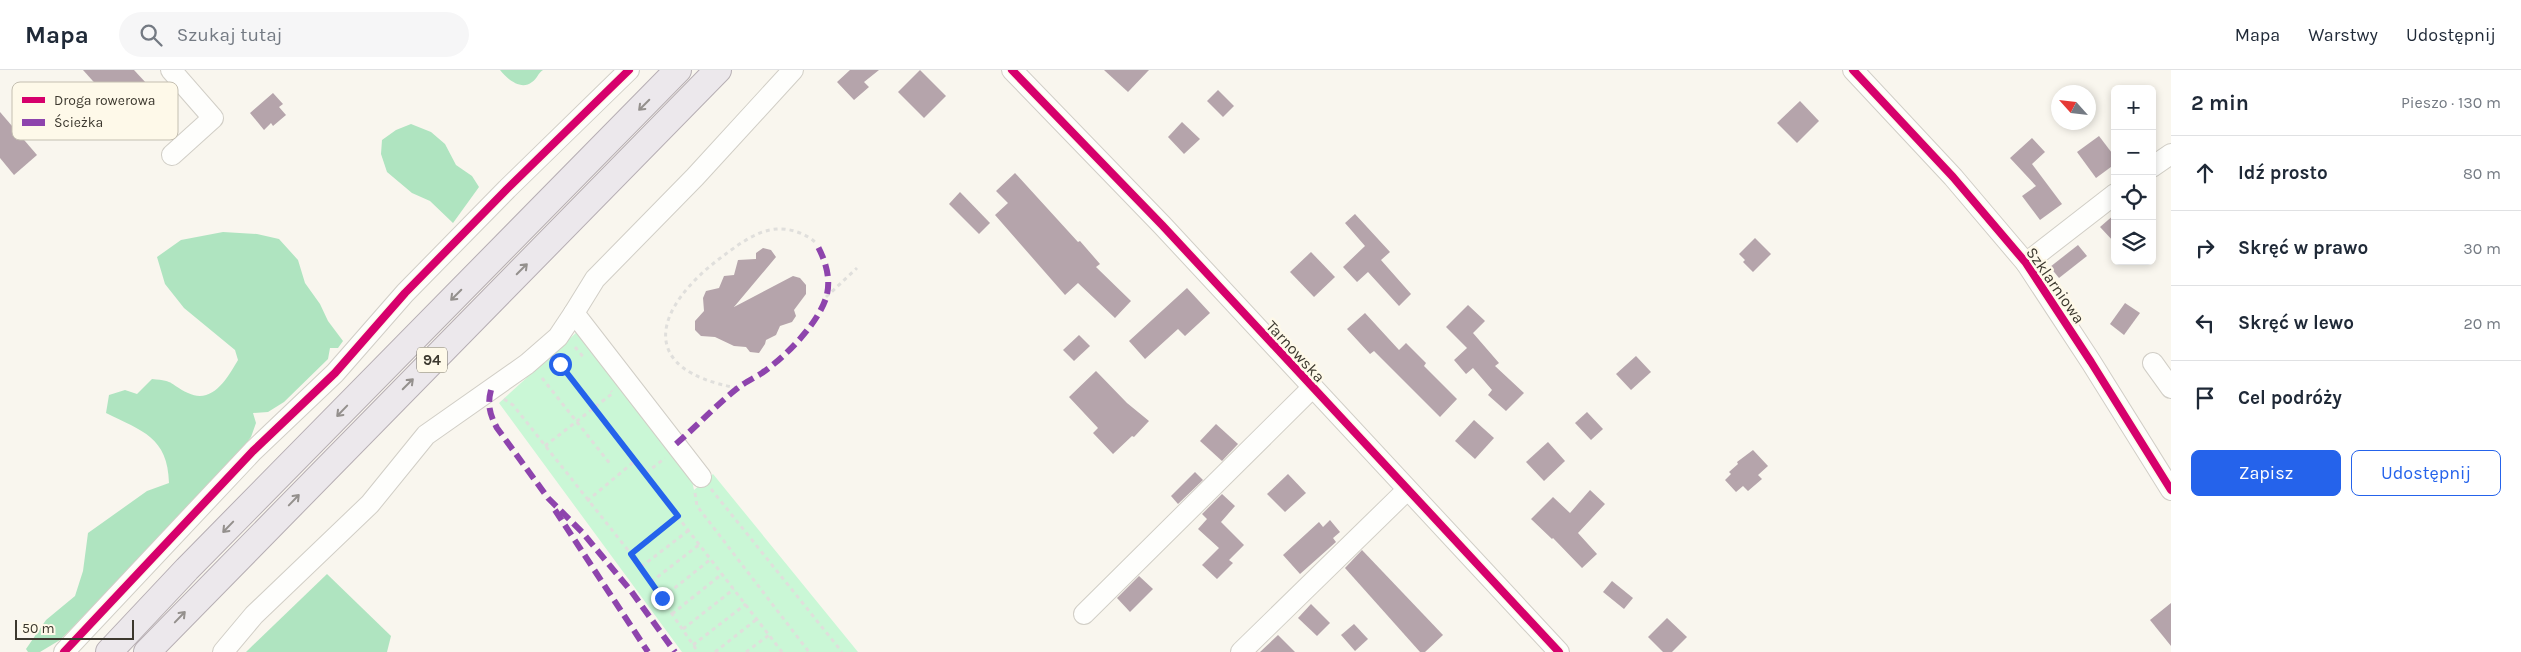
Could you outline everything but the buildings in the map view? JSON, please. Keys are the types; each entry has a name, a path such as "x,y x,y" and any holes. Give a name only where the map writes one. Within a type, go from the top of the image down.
{"main road":[{"name":"94","path":"109,652 187,569 678,70"},
{"name":"94","path":"147,652 718,70"}],"street":[{"path":"171,70 213,118 172,155"},
{"path":"64,652 253,451 335,373 404,293 629,70"},
{"path":"223,652 254,615 370,504 426,435 527,364 558,336 595,279 695,177 793,70"},
{"name":"Tarnowska","path":"1012,70 1162,225 1559,652"},
{"name":"Szklarniowa","path":"1853,70 1953,177 2026,264 2091,362 2171,490"},
{"path":"2156,164 2171,154"},
{"path":"2026,264 2111,197"},
{"path":"574,314 699,474"},
{"path":"2153,363 2171,388"},
{"path":"1084,614 1312,388"},
{"path":"1241,652 1408,490"}],"path":[{"path":"738,388 710,383 683,367 668,351 664,337 674,306 712,264 760,232 778,228 795,231 816,243"},
{"path":"826,298 857,268"},
{"path":"575,347 588,362"},
{"path":"560,364 646,473 780,651"},
{"path":"542,378 611,465"},
{"path":"545,446 613,393 607,385"},
{"path":"504,399 513,405 631,554 698,652"},
{"path":"646,473 668,455"},
{"path":"588,500 636,460"},
{"path":"699,474 697,506 808,652"},
{"path":"699,474 842,652"},
{"path":"631,554 678,516"},
{"path":"640,567 689,530"},
{"path":"651,582 700,544"},
{"path":"662,598 711,559"},
{"path":"672,614 722,574"},
{"path":"683,629 734,589"},
{"path":"693,645 746,604"},
{"path":"715,652 757,619"},
{"path":"746,652 769,634"}],"green space":[{"path":"500,70 543,70 534,81 519,85 506,77"},
{"path":"411,124 431,132 445,144 456,165 472,176 479,187 453,223 430,201 412,193 387,172 381,154 382,140 396,130"},
{"path":"223,232 257,234 279,239 298,260 305,283 320,304 328,321 343,341 338,348 330,348 328,359 284,402 268,412 253,413 256,423 251,437 224,472 60,640 40,652 28,652 26,649 46,620 75,596 83,571 88,533 147,491 169,483 164,455 158,445 141,431 106,413 109,395 125,390 137,394 152,379 169,382 197,396 205,395 219,387 238,360 235,350 184,308 165,284 157,257 181,240"},
{"path":"578,331 691,476 694,490 713,474 858,652 682,652 499,403"},
{"path":"327,574 391,636 387,652 246,652"}],"marked path":[{"path":"676,444 731,394 780,358 799,340 815,319 822,308 828,291 828,276 825,262 816,243"},
{"path":"491,390 490,410 497,428 548,498 582,532 631,591 675,652"},
{"path":"555,510 648,652"}],"cycle path":[{"path":"64,652 253,451 335,373 405,293 507,189 629,70"},
{"path":"1012,70 1162,225 1559,652"},
{"path":"1853,70 1953,177 2026,263 2171,490"}],"route":[{"path":"560,364 678,516 631,554 662,598"}]}
